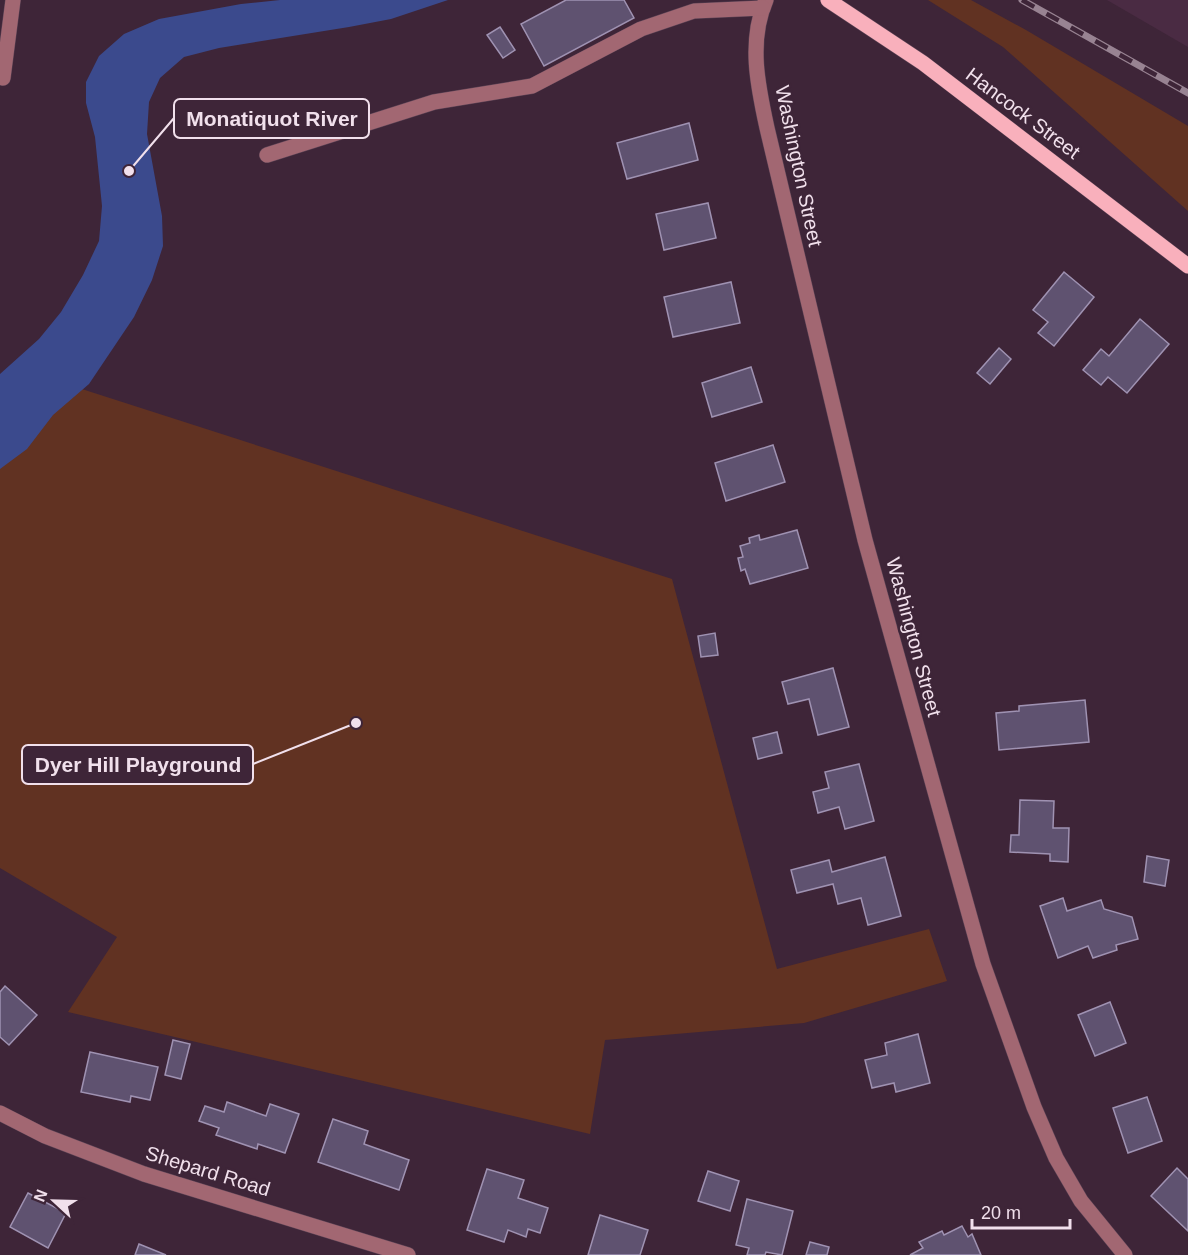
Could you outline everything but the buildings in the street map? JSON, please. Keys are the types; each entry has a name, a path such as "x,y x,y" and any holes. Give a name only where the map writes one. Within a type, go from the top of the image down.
{"main road":[{"name":"Hancock Street","path":"828,0 923,63 1188,266"}],"street":[{"path":"3,78 13,0"},
{"path":"267,155 434,102 532,86 641,29 694,11 764,4"},
{"name":"Washington Street","path":"764,4 757,31 756,54 758,81 767,128 862,528 972,928 1030,1096 1056,1158 1086,1208 1125,1255"},
{"name":"Shepard Road","path":"0,1113 45,1136 144,1174 408,1255"}],"shaded area":[{"path":"928,0 971,0 1188,126 1188,211 1003,47"},
{"path":"1107,0 1188,0 1188,47"},
{"path":"60,382 672,579 777,969 929,929 947,981 804,1023 605,1040 590,1134 68,1012 117,937 0,868 0,432"}],"water":[{"path":"280,0 448,0 391,19 219,48 184,57 160,78 149,102 147,134 162,216 163,246 152,280 134,317 89,384 53,415 27,449 0,469 0,374 39,339 61,312 83,275 99,241 102,206 95,137 86,103 86,82 99,56 124,34 159,19 241,4"}],"railway":[{"path":"1022,0 1188,93"}],"place":[{"name":"Monatiquot River","path":"129,171"},
{"name":"Dyer Hill Playground","path":"356,723"}]}
